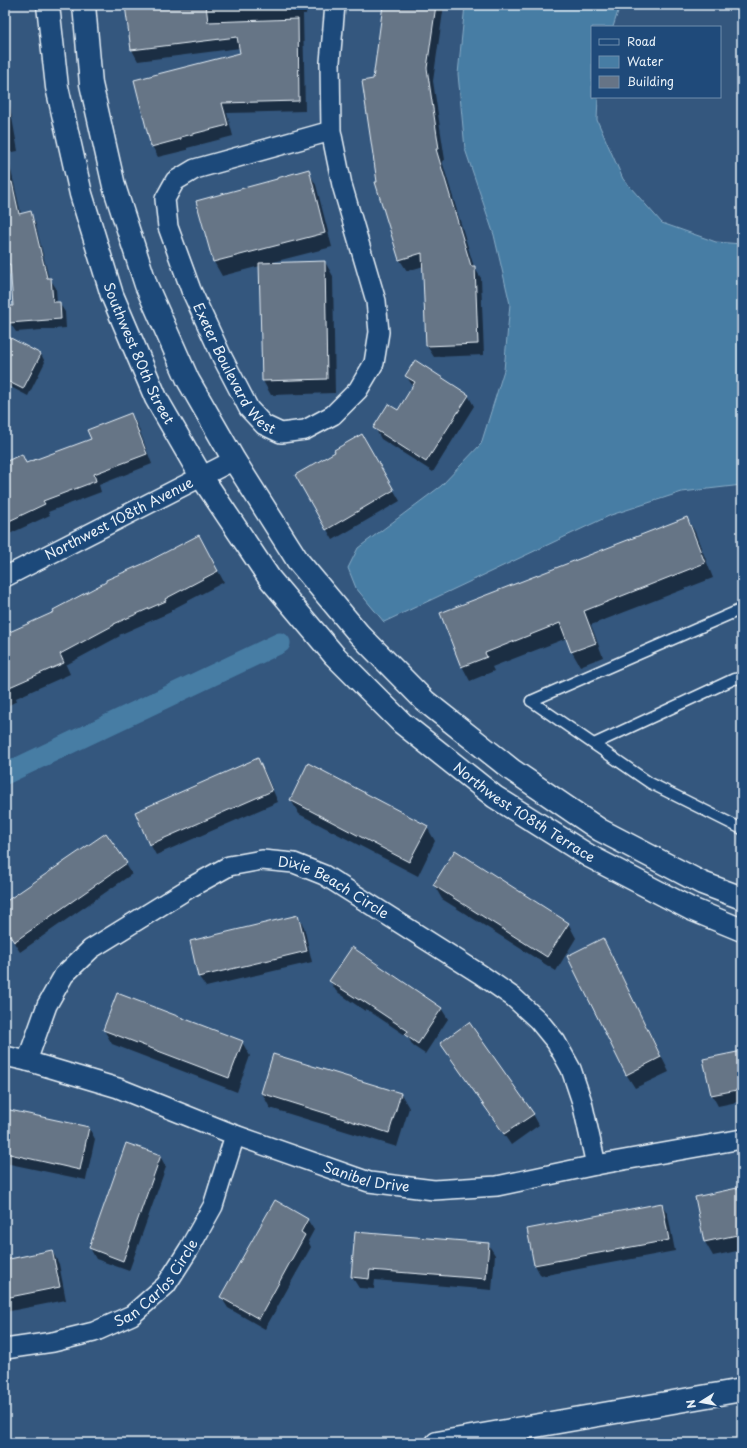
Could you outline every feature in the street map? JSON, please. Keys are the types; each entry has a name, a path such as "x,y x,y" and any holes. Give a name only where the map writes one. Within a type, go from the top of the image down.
{"main road":[{"name":"Southwest 80th Street","path":"48,5 56,87 81,194 112,295 156,398 201,476 270,579 334,655"},
{"path":"84,5 93,91 114,186 146,285 188,380 234,460"},
{"name":"Northwest 108th Terrace","path":"234,460 298,560 359,634 425,701 512,770 600,830 702,883 742,898"},
{"name":"Northwest 108th Terrace","path":"334,655 402,723 495,797 589,856 691,909 742,930"},
{"path":"437,1443 742,1390"}],"street":[{"name":"Exeter Boulevard West","path":"331,131 195,168 174,181 165,199 168,227 191,290 222,357 249,409 264,425 281,433 305,430 333,415 358,390 374,363 379,332 376,301 342,185 331,131 330,62 336,5"},
{"name":"Northwest 108th Avenue","path":"5,577 234,460"},
{"name":"Dixie Beach Circle","path":"27,1061 47,1005 64,974 91,948 191,887 229,866 262,860 294,863 324,875 480,974 513,997 538,1020 556,1042 571,1068 582,1102 596,1165"},
{"name":"Sanibel Drive","path":"5,1056 118,1088 234,1135 369,1182 434,1190 497,1186 596,1165 742,1138"},
{"name":"San Carlos Circle","path":"5,1349 53,1342 94,1332 132,1315 166,1285 189,1249 213,1206 234,1135"}],"lane":[{"path":"742,609 531,701 650,783 742,829"},
{"path":"594,744 734,679 742,678"}],"water":[{"path":"465,5 620,5 613,26 591,26 591,98 598,98 597,120 623,179 662,223 716,242 742,244 742,485 682,492 611,515 384,622 356,588 348,568 358,548 441,486 481,444 504,370 510,304 494,235 465,149 458,74"}],"building":[{"path":"125,5 206,5 208,22 298,19 299,101 222,103 228,125 181,137 181,139 151,147 134,80 240,53 237,37 131,50"},
{"path":"383,5 436,5 427,68 439,149 436,149 471,266 475,266 478,344 426,346 422,253 399,260 375,182 377,182 362,81 373,79"},
{"path":"309,169 325,233 213,262 196,201"},
{"path":"12,182 19,214 31,211 47,278 51,278 53,302 60,302 61,319 9,323 8,306 13,306 10,264 5,265 5,183"},
{"path":"325,261 327,379 262,381 259,263"},
{"path":"5,335 41,354 23,389 5,380"},
{"path":"415,360 469,395 426,462 373,428 388,404 398,410 415,382 405,376"},
{"path":"131,413 147,454 94,474 96,481 43,501 45,504 5,523 5,462 22,454 26,463 91,439 87,430"},
{"path":"362,434 394,490 326,530 295,475 335,452 334,450"},
{"path":"687,517 705,563 584,611 596,643 571,652 560,623 485,653 487,657 461,667 440,613"},
{"path":"199,535 218,571 165,599 166,601 114,624 60,654 64,663 5,689 5,634 54,612 53,610 106,582 106,580 145,563"},
{"path":"258,758 272,791 149,845 135,812"},
{"path":"308,763 428,826 409,862 290,800"},
{"path":"106,833 127,863 14,942 5,929 5,902"},
{"path":"455,850 569,923 547,957 433,885"},
{"path":"298,915 307,951 198,977 190,941"},
{"path":"603,938 661,1057 626,1075 567,956"},
{"path":"352,947 442,1008 418,1044 405,1035 408,1031 360,999 359,1000 329,981"},
{"path":"117,993 243,1041 229,1078 103,1030"},
{"path":"469,1022 534,1114 504,1134 440,1043"},
{"path":"742,1051 742,1089 711,1095 703,1059"},
{"path":"273,1054 401,1093 389,1133 261,1093"},
{"path":"5,1109 89,1127 80,1170 5,1153"},
{"path":"126,1143 161,1155 123,1261 89,1248"},
{"path":"742,1187 742,1234 704,1242 695,1197"},
{"path":"275,1200 308,1219 301,1232 305,1235 259,1319 220,1297"},
{"path":"662,1203 669,1240 534,1265 527,1229"},
{"path":"355,1232 489,1243 486,1279 370,1270 369,1279 351,1277"},
{"path":"52,1250 60,1287 5,1298 5,1260"}],"waterway":[{"path":"5,774 280,643"}]}
